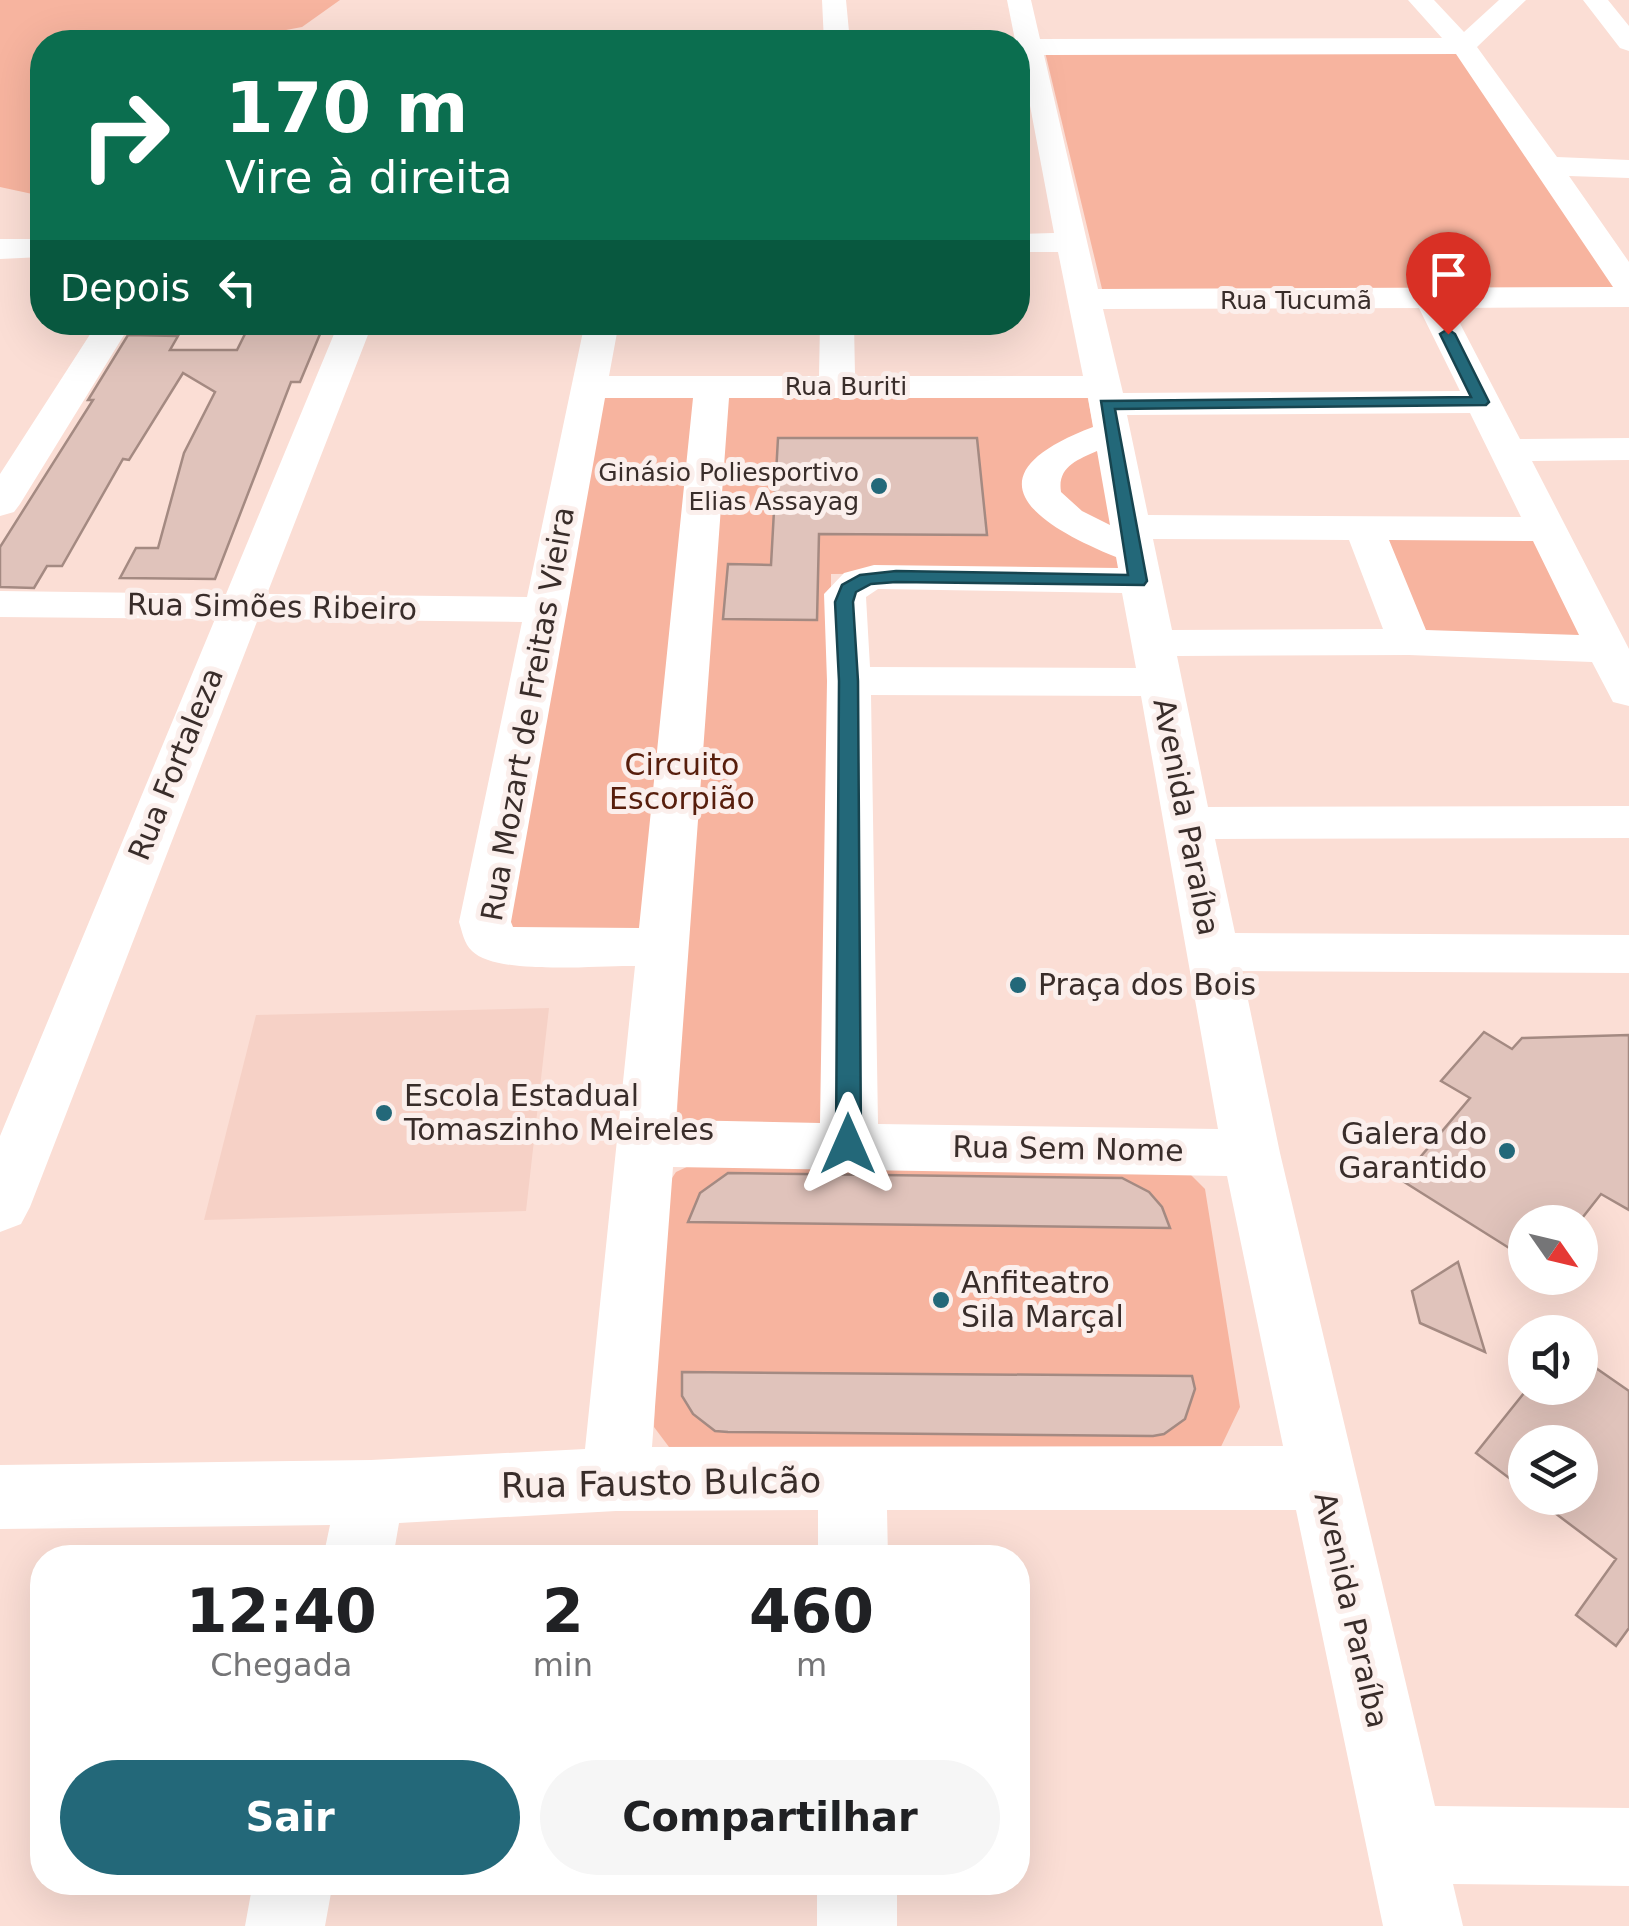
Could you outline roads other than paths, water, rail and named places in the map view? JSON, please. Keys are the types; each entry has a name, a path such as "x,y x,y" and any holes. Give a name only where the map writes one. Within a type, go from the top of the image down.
{"street":[{"path":"834,0 836,30"},
{"path":"1420,0 1464,46 1629,286"},
{"path":"1030,31 1464,46 1514,0"},
{"path":"1595,0 1629,43"},
{"name":"Avenida Paraíba","path":"1030,60 1074,242 1082,299 1107,408 1252,1154 1423,1926"},
{"path":"1549,166 1629,169"},
{"path":"1030,243 1074,242"},
{"path":"0,249 30,248"},
{"name":"Rua Tucumã","path":"1082,299 1629,297"},
{"path":"1431,299 1629,692"},
{"path":"0,504 106,335"},
{"name":"Rua Fortaleza","path":"0,1207 238,607 351,335"},
{"name":"Rua Mozart de Freitas Vieira","path":"600,335 489,890 487,933 494,942 506,946 662,948"},
{"path":"837,385 838,335"},
{"name":"Rua Buriti","path":"590,387 837,385 1107,408 1481,402"},
{"path":"616,1480 712,386"},
{"path":"1107,408 1048,464 1042,477 1042,493 1056,513 1134,553"},
{"path":"1508,450 1629,449"},
{"path":"848,1144 849,681 845,594 866,579 928,576 1365,529 1548,529"},
{"path":"1365,529 1409,642"},
{"name":"Rua Simões Ribeiro","path":"0,604 544,610"},
{"path":"849,681 1155,663 1409,642 1606,649"},
{"path":"1186,822 1629,822"},
{"path":"1213,952 1629,954"},
{"name":"Rua Sem Nome","path":"645,1143 1252,1154"},
{"name":"Rua Fausto Bulcão","path":"0,1497 371,1492 616,1480 1321,1478"},
{"path":"852,1480 852,1545"},
{"path":"361,1545 371,1492"},
{"path":"1404,1845 1629,1847"},
{"path":"285,1926 291,1895"},
{"path":"856,1895 857,1926"}],"place":[{"name":"Ginásio Poliesportivo Elias Assayag","path":"879,486"},
{"name":"Praça dos Bois","path":"1018,985"},
{"name":"Escola Estadual Tomaszinho Meireles","path":"384,1113"},
{"name":"Galera do Garantido","path":"1507,1151"},
{"name":"Anfiteatro Sila Marçal","path":"941,1300"}],"park label":[{"name":"Circuito Escorpião","path":"682,782"}]}
